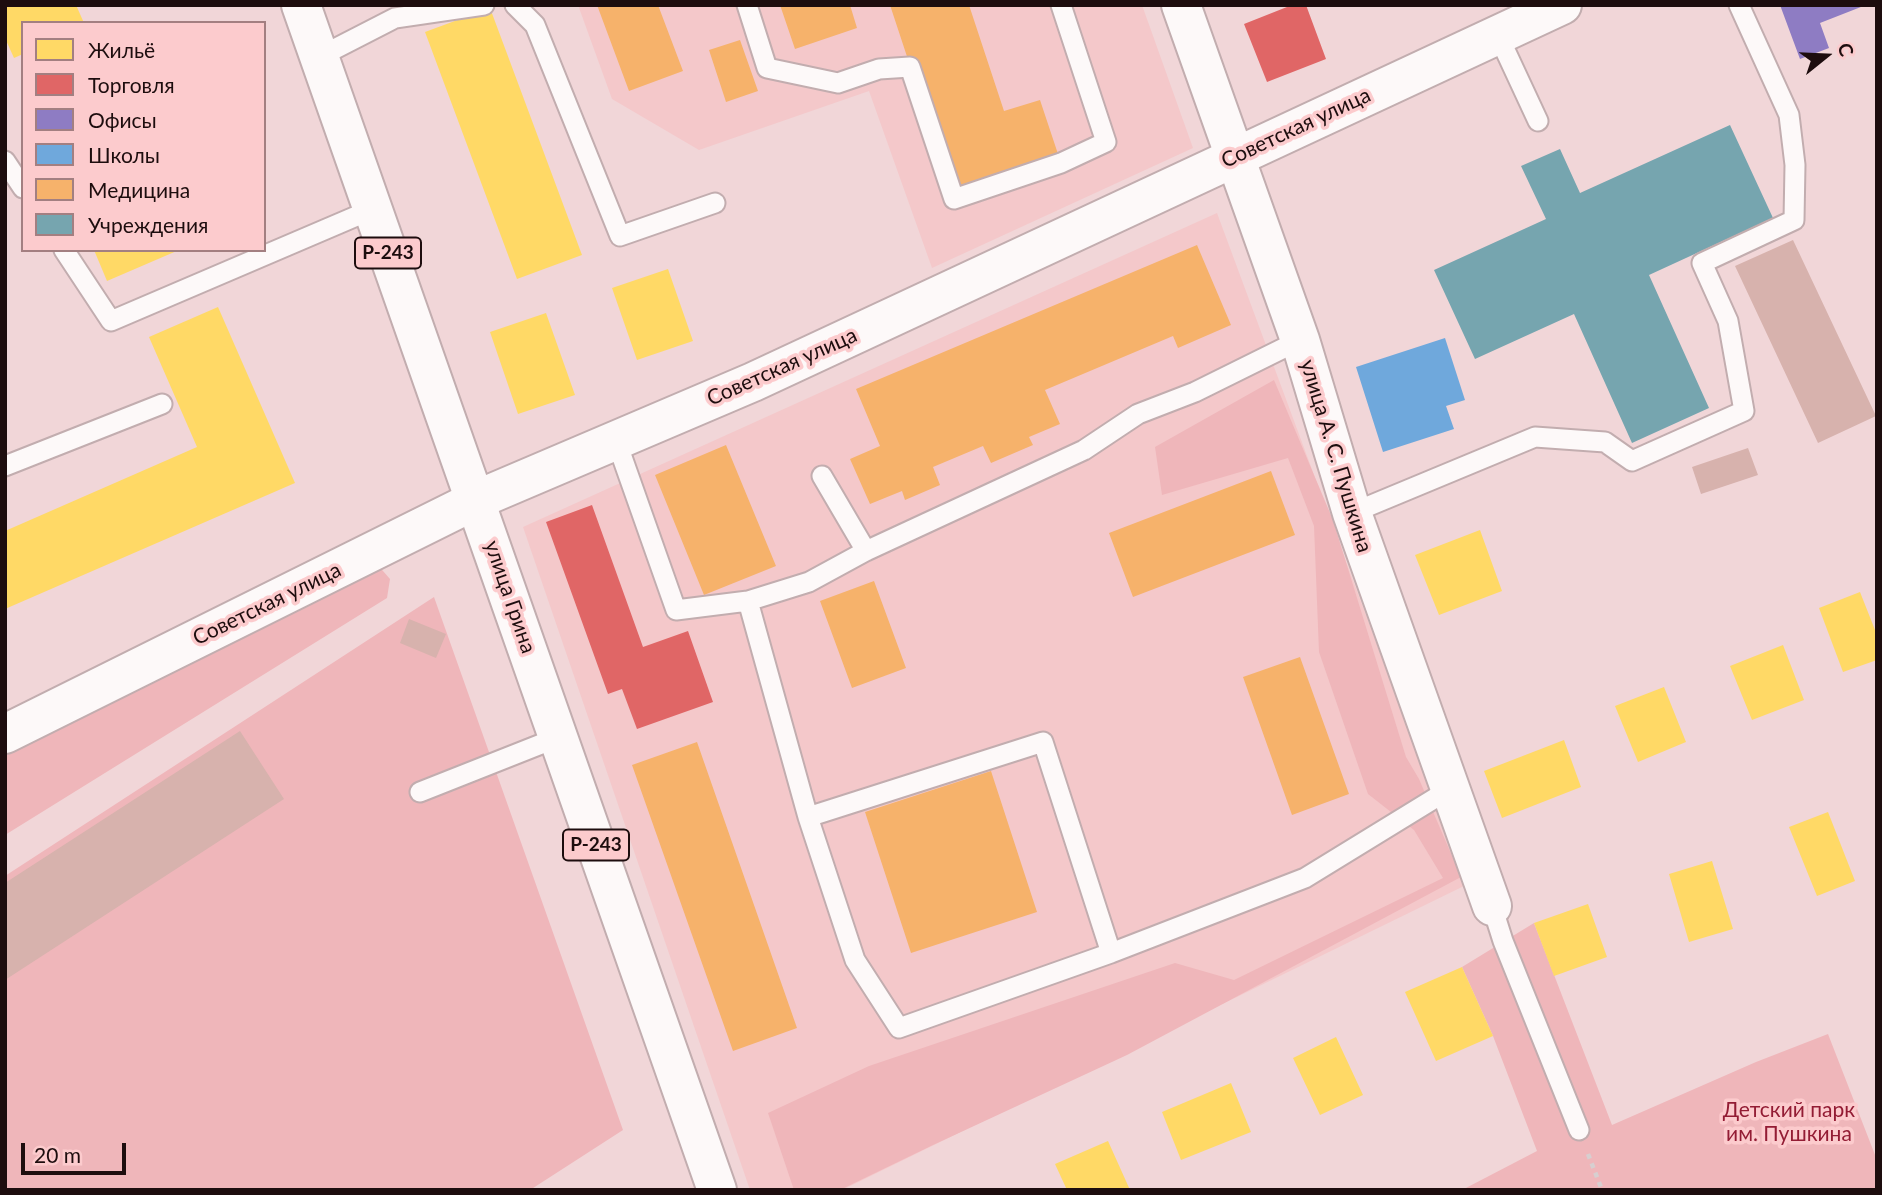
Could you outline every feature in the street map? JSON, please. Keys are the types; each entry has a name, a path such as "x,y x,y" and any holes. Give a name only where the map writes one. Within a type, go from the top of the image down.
{"main road":[{"name":"улица Грина","path":"301,5 717,1190"},
{"name":"улица А. С. Пушкина","path":"1181,5 1300,340 1352,513 1492,906"},
{"name":"Советская улица","path":"5,734 476,500 753,382 1562,5"}],"lane":[{"path":"319,57 395,19 484,5"},
{"path":"515,5 535,25 620,236 715,203"},
{"path":"747,5 767,68 838,83 878,69 910,67 954,199 1061,163 1106,142 1061,5"},
{"path":"1352,513 1535,438 1605,442 1632,461 1744,411 1728,321 1702,263 1794,220 1795,165 1789,116 1739,5"},
{"path":"1498,35 1538,121"},
{"path":"5,161 21,185"},
{"path":"65,252 111,321 373,209"},
{"path":"616,440 676,610 748,601 809,582 866,551 1084,450 1138,414 1195,392 1300,340"},
{"path":"5,466 162,404"},
{"path":"822,476 866,551"},
{"path":"748,601 808,817 855,960 899,1028 1111,953 1304,878 1450,789"},
{"path":"420,792 559,737"},
{"path":"808,817 1043,742 1111,953"},
{"path":"1492,906 1503,941 1579,1130"}],"path":[{"path":"1579,1130 1602,1190"}],"shaded area":[{"path":"578,5 1142,5 1193,148 932,268 869,91 699,150 612,99"},
{"path":"1217,213 1466,885 842,1190 750,1190 523,527"}],"green space":[{"path":"1274,380 1333,520 1406,757 1419,779 1461,877 1127,1055 840,1190 794,1190 768,1113 869,1066 1175,963 1234,980 1443,878 1414,830 1368,794 1319,652 1314,526 1288,458 1162,495 1155,447"},
{"path":"376,563 390,579 387,598 5,835 5,749"},
{"path":"434,597 623,1130 530,1190 5,1190 5,876"},
{"name":"Детский парк им. Пушкина","path":"1534,923 1612,1125 1756,1062 1828,1034 1877,1160 1877,1190 1462,1190 1537,1151 1493,1036 1462,967"}],"building: Жильё":[{"path":"5,5 76,5 83,21 21,21 21,55 14,58 5,38"},
{"path":"490,8 582,255 517,279 425,32"},
{"path":"95,252 174,252 107,281"},
{"path":"668,269 693,341 637,360 612,288"},
{"path":"218,307 295,483 5,609 5,531 197,447 149,337"},
{"path":"546,313 575,395 518,414 490,332"},
{"path":"1480,530 1502,591 1439,615 1415,555"},
{"path":"1860,592 1877,635 1877,660 1843,672 1819,608"},
{"path":"1783,645 1804,700 1752,720 1730,666"},
{"path":"1664,687 1686,742 1638,762 1615,706"},
{"path":"1564,740 1581,787 1502,818 1484,771"},
{"path":"1828,812 1855,881 1817,896 1789,827"},
{"path":"1712,861 1733,929 1689,942 1669,874"},
{"path":"1588,904 1607,957 1554,976 1534,923"},
{"path":"1462,967 1493,1036 1436,1061 1405,992"},
{"path":"1336,1037 1363,1095 1320,1115 1293,1058"},
{"path":"1231,1083 1251,1132 1181,1160 1162,1112"},
{"path":"1108,1141 1130,1190 1067,1190 1055,1164"}],"building: Торговля":[{"path":"1292,5 1306,5 1326,59 1267,82 1244,24"},
{"path":"592,505 643,647 688,631 713,702 637,729 622,689 608,694 546,522"}],"building: Офисы":[{"path":"1780,5 1866,5 1820,23 1829,48 1800,59"}],"building: Школы":[{"path":"1445,338 1465,400 1446,406 1454,429 1383,452 1356,367"}],"building: Медицина":[{"path":"597,5 658,5 683,71 629,91"},
{"path":"780,5 850,5 857,28 795,49"},
{"path":"890,5 969,5 1004,111 1040,100 1061,163 954,199"},
{"path":"740,40 758,91 726,102 709,50"},
{"path":"1197,245 1231,325 1178,348 1173,336 1045,390 1060,424 1029,437 1033,445 991,463 983,446 933,467 940,485 905,500 902,491 870,504 850,459 880,446 856,389"},
{"path":"726,445 776,566 704,595 655,475"},
{"path":"1271,471 1295,535 1133,597 1109,533"},
{"path":"874,581 906,668 852,688 820,601"},
{"path":"1300,657 1349,794 1292,815 1243,677"},
{"path":"697,742 797,1028 733,1051 632,765"},
{"path":"991,771 1037,912 911,953 865,812"}],"building: Учреждения":[{"path":"1730,125 1773,218 1649,275 1709,408 1632,443 1574,314 1475,359 1434,270 1546,219 1521,166 1560,149 1580,193"}],"building: Прочее":[{"path":"1793,240 1876,416 1818,443 1735,266"},
{"path":"1748,448 1758,475 1701,494 1692,467"},
{"path":"409,619 446,634 436,658 400,643"},
{"path":"240,731 284,799 5,980 5,883"}]}
